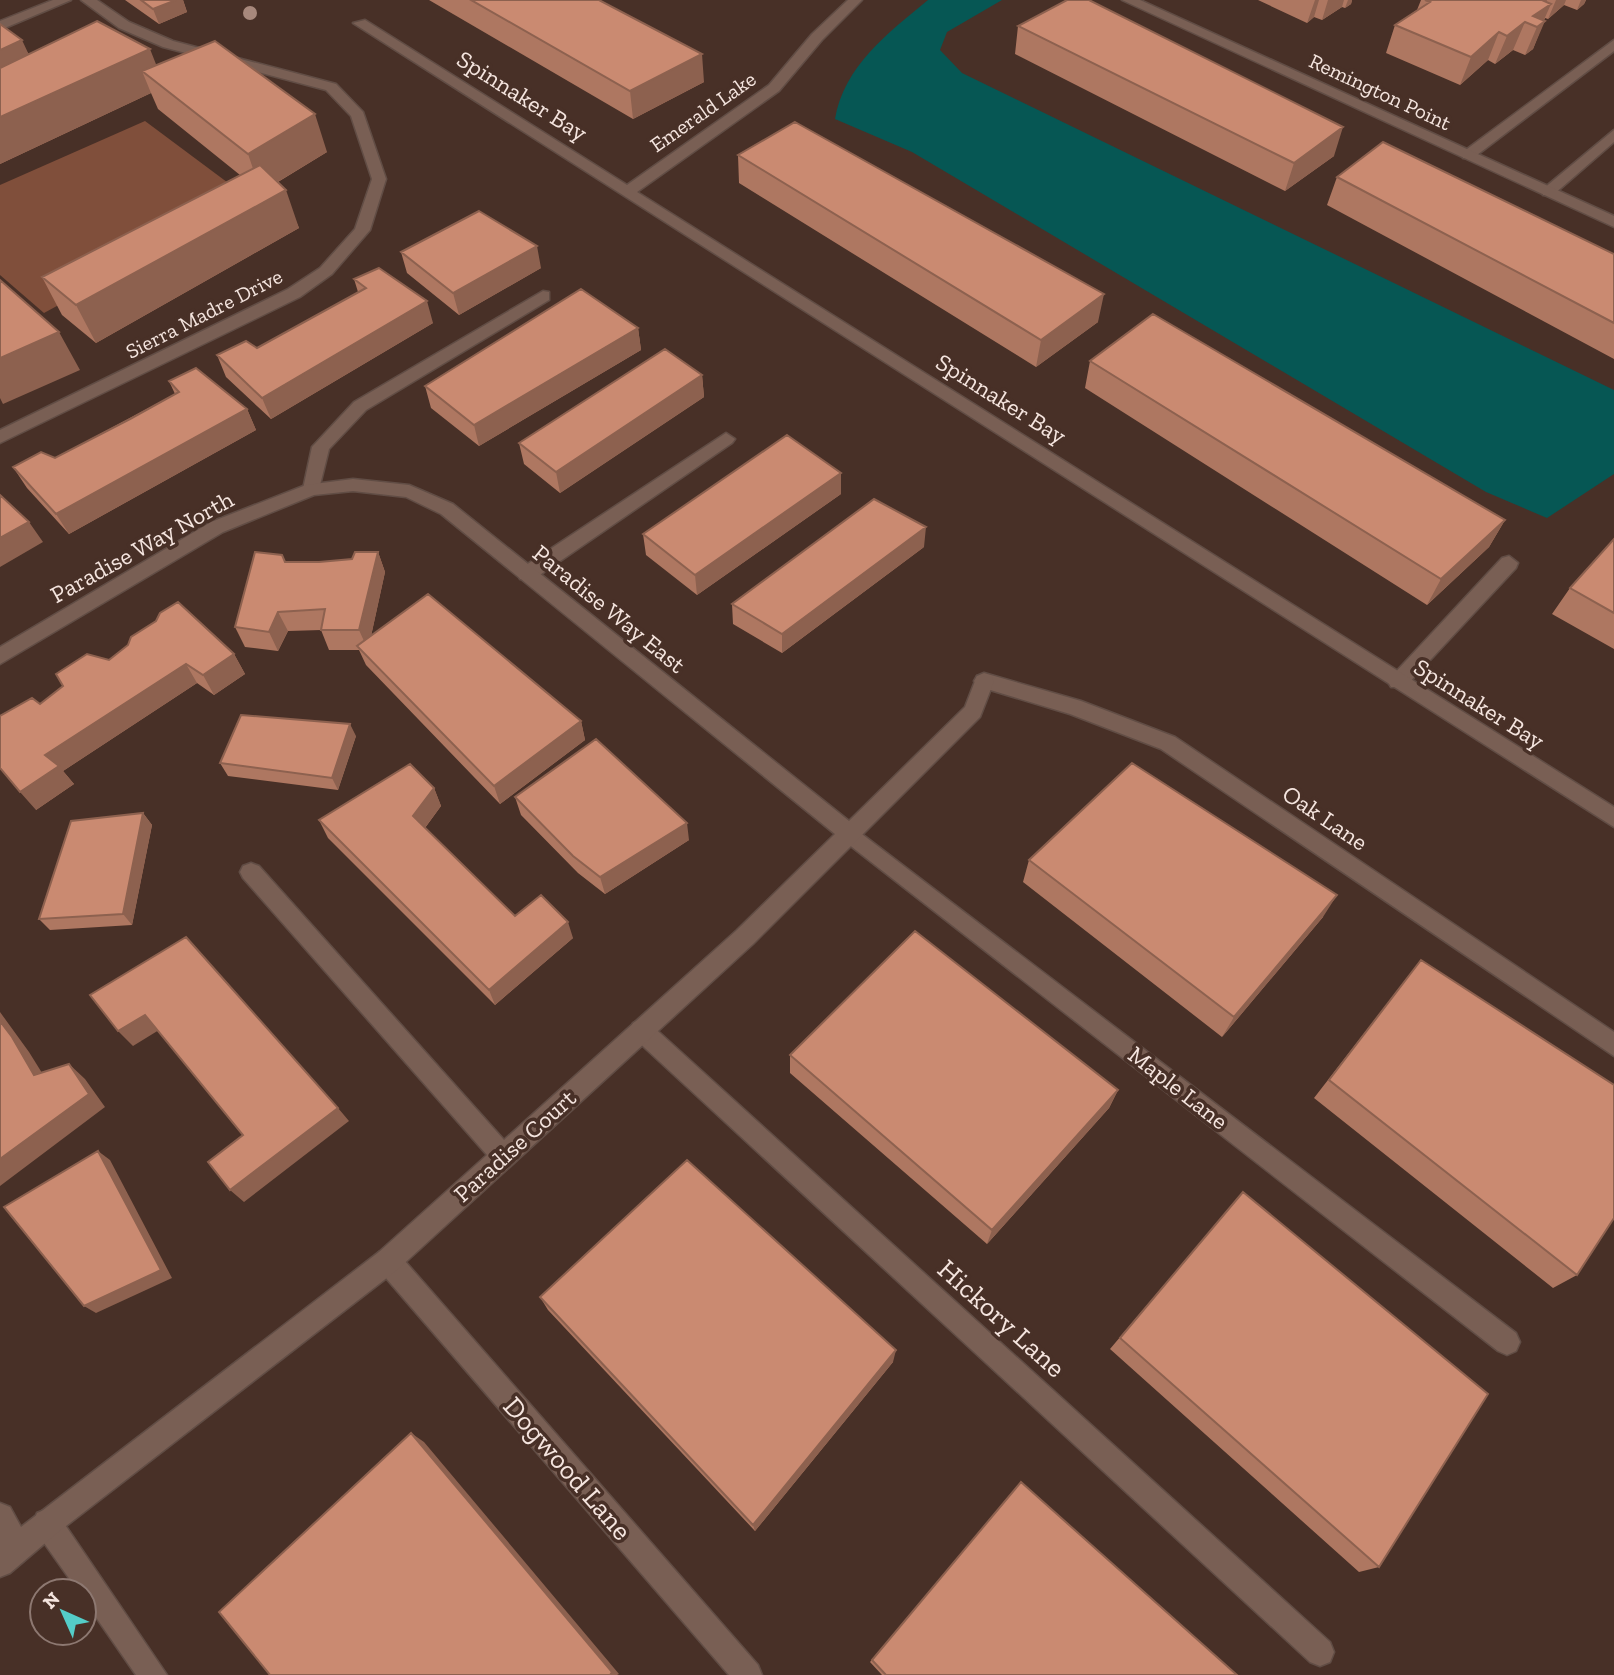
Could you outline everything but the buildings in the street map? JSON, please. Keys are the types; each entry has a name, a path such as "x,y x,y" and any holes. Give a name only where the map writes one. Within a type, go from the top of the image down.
{"street":[{"path":"0,26 64,0"},
{"name":"Sierra Madre Drive","path":"0,437 294,293 326,271 362,229 379,179 358,115 331,87 168,44 118,27 88,0"},
{"name":"Emerald Lake","path":"628,191 774,88 817,37 855,0"},
{"name":"Remington Point","path":"1129,0 1614,222"},
{"name":"Spinnaker Bay","path":"360,23 1614,818"},
{"path":"1468,155 1614,44"},
{"path":"1548,192 1614,134"},
{"path":"312,489 321,447 360,406 543,296"},
{"path":"527,574 726,439"},
{"name":"Paradise Way East","path":"312,489 354,485 409,491 447,509 850,834"},
{"name":"Paradise Way North","path":"0,656 217,527 312,489"},
{"path":"1398,682 1509,562"},
{"name":"Paradise Court","path":"8,1555 388,1261 745,937 973,710 984,681"},
{"name":"Oak Lane","path":"984,681 1073,707 1168,743 1614,1045"},
{"name":"Maple Lane","path":"850,834 1507,1342"},
{"path":"251,872 504,1157"},
{"name":"Hickory Lane","path":"641,1030 1320,1652"},
{"name":"Dogwood Lane","path":"388,1261 748,1675"},
{"path":"0,1517 8,1555"},
{"path":"47,1523 153,1675"}],"shaded area":[{"path":"145,121 251,200 44,313 0,275 0,185"}],"water":[{"path":"928,0 1002,0 947,32 940,50 962,73 1614,390 1614,474 1547,518 1486,492 912,152 835,119 840,100 858,67 883,38"}]}
